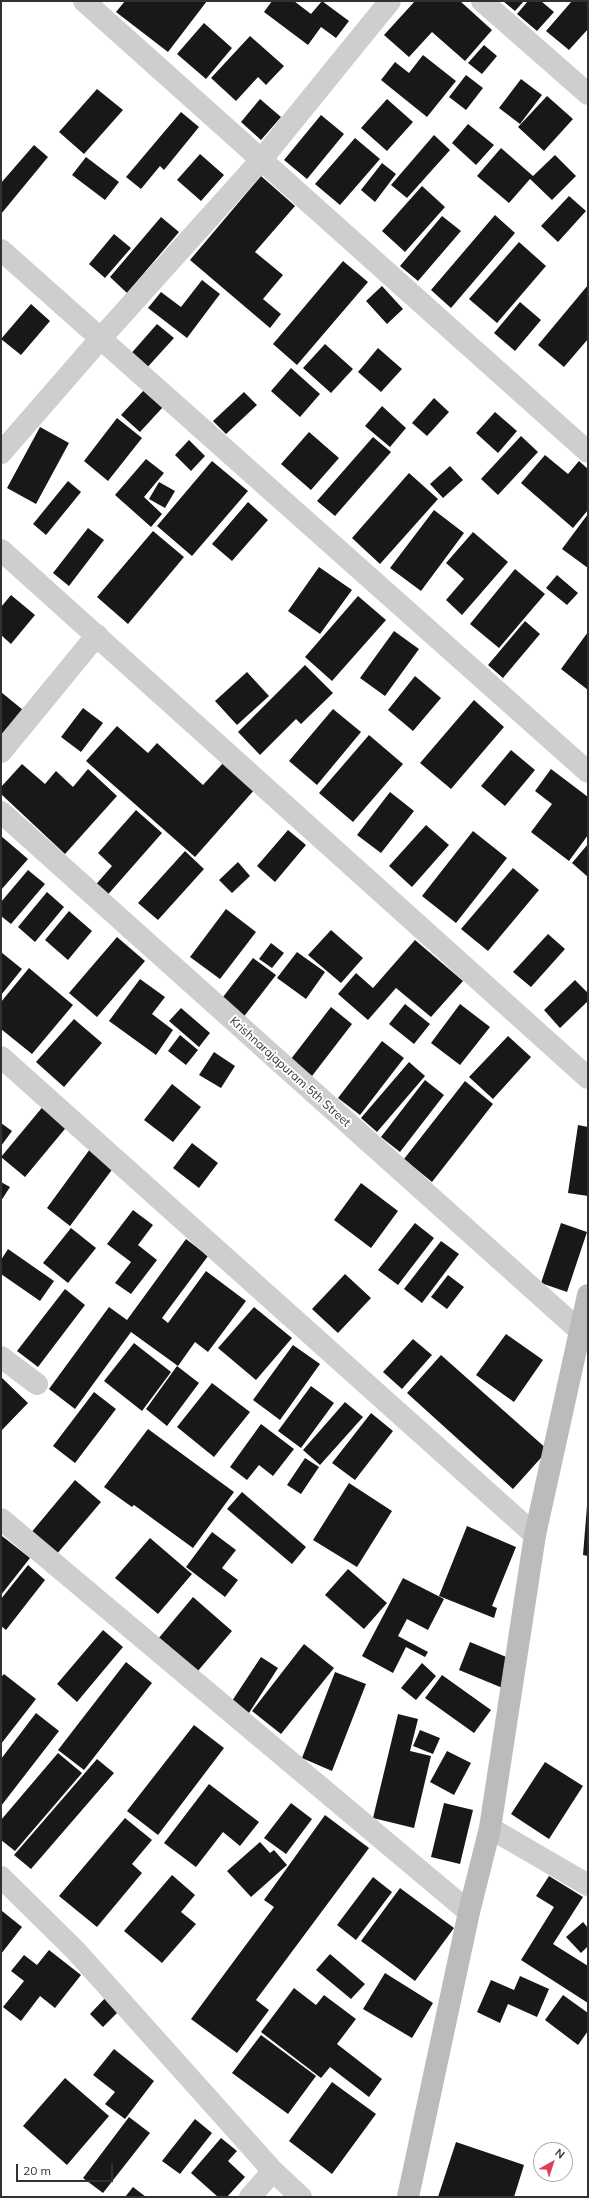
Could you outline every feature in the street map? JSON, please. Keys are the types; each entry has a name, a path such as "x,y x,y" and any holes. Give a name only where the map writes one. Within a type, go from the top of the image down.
{"main road":[{"path":"409,2196 469,1912 490,1828 535,1535 584,1333 588,1295"}],"street":[{"path":"84,1 588,452"},
{"path":"1,453 101,338 261,160 390,1"},
{"path":"482,1 588,94"},
{"path":"1,250 588,772"},
{"path":"1,550 98,635 588,1078"},
{"path":"1,752 98,635"},
{"name":"Krishnarajapuram 5th Street","path":"1,812 584,1333"},
{"path":"1,1057 535,1535"},
{"path":"1,1357 37,1384"},
{"path":"1,1519 469,1912"},
{"path":"490,1828 588,1885"},
{"path":"1,1877 76,1951 273,2171 301,2197"},
{"path":"250,2197 273,2171"}],"building":[{"path":"125,1 207,1 168,52 116,12"},
{"path":"272,1 294,1 311,14 322,1 349,21 336,38 321,27 308,45 264,12"},
{"path":"415,1 460,1 492,30 465,61 432,32 409,57 384,35"},
{"path":"503,1 524,1 515,11"},
{"path":"528,1 541,1 554,12 537,31 517,14"},
{"path":"572,1 588,1 588,29 569,50 546,31"},
{"path":"204,23 232,48 206,79 177,54"},
{"path":"250,36 284,66 266,85 258,77 236,101 211,78"},
{"path":"484,45 497,56 482,74 468,63"},
{"path":"423,55 456,81 427,117 381,80 395,62 409,73"},
{"path":"466,75 483,88 466,110 449,97"},
{"path":"521,79 542,95 520,124 499,108"},
{"path":"97,89 123,110 84,154 59,132"},
{"path":"547,96 573,119 544,151 518,127"},
{"path":"260,99 281,117 261,140 241,122"},
{"path":"387,99 413,122 387,151 361,128"},
{"path":"181,112 199,127 164,170 160,166 141,189 126,177"},
{"path":"321,115 344,134 307,179 284,160"},
{"path":"468,124 494,145 476,165 452,143"},
{"path":"434,135 450,150 407,198 391,185"},
{"path":"355,138 380,159 340,205 315,184"},
{"path":"34,145 48,157 1,214 1,183"},
{"path":"501,148 533,176 555,155 576,176 552,200 530,179 509,203 477,176"},
{"path":"200,154 224,175 201,201 177,180"},
{"path":"86,157 119,182 105,200 72,175"},
{"path":"382,163 396,174 375,202 361,190"},
{"path":"261,176 295,206 255,252 283,275 263,299 281,314 270,328 190,260"},
{"path":"422,186 445,207 405,252 382,231"},
{"path":"569,196 586,211 558,242 541,226"},
{"path":"495,215 515,233 451,308 431,290"},
{"path":"442,216 461,231 418,281 400,266"},
{"path":"161,217 179,232 127,293 110,277"},
{"path":"114,234 131,248 105,278 89,264"},
{"path":"519,242 546,266 497,323 469,299"},
{"path":"343,261 368,282 297,365 273,344"},
{"path":"202,280 220,294 187,338 148,308 161,292 181,307"},
{"path":"588,285 588,339 564,367 538,345"},
{"path":"382,286 403,309 387,324 366,301"},
{"path":"520,302 541,320 515,351 494,333"},
{"path":"31,304 50,321 21,355 1,339"},
{"path":"157,324 174,338 144,371 128,357"},
{"path":"325,344 353,369 331,393 303,368"},
{"path":"378,348 402,369 381,392 358,372"},
{"path":"291,368 320,394 300,417 271,391"},
{"path":"144,390 163,407 140,432 121,415"},
{"path":"244,392 257,405 226,434 213,421"},
{"path":"434,398 449,412 427,436 412,423"},
{"path":"382,406 406,428 390,447 365,426"},
{"path":"495,412 517,431 498,453 476,433"},
{"path":"117,418 142,438 108,481 84,461"},
{"path":"40,427 69,443 36,504 7,488"},
{"path":"309,432 339,458 311,490 281,464"},
{"path":"521,436 538,452 498,495 481,479"},
{"path":"373,437 391,452 335,516 317,501"},
{"path":"189,440 205,456 191,471 175,455"},
{"path":"545,455 568,474 579,461 588,469 588,510 573,528 521,483"},
{"path":"146,459 164,473 144,497 162,514 151,527 115,495"},
{"path":"212,461 248,491 192,556 157,526"},
{"path":"450,466 463,480 443,498 430,484"},
{"path":"409,473 438,499 380,564 352,538"},
{"path":"68,481 81,492 46,535 33,524"},
{"path":"159,482 175,491 165,508 149,499"},
{"path":"248,502 268,520 232,561 212,544"},
{"path":"434,510 464,533 421,591 390,568"},
{"path":"588,514 588,568 562,549"},
{"path":"88,528 104,540 69,586 53,573"},
{"path":"153,531 184,557 128,624 97,597"},
{"path":"473,532 508,562 462,615 446,600 464,579 446,563"},
{"path":"319,567 352,590 320,634 288,611"},
{"path":"515,569 545,594 499,648 470,624"},
{"path":"557,575 578,593 567,605 546,588"},
{"path":"11,595 35,615 11,644 1,635 1,607"},
{"path":"358,596 386,620 332,681 305,657"},
{"path":"525,621 540,634 503,678 488,665"},
{"path":"394,631 419,649 385,696 360,678"},
{"path":"588,632 588,690 561,669"},
{"path":"305,665 333,693 301,724 296,719 260,755 238,732"},
{"path":"247,672 269,696 237,725 215,701"},
{"path":"415,676 441,698 413,731 388,710"},
{"path":"1,692 23,710 1,735"},
{"path":"474,700 504,727 451,789 420,763"},
{"path":"83,708 103,723 81,752 61,737"},
{"path":"333,709 361,732 317,785 289,761"},
{"path":"117,726 148,753 157,743 203,785 224,762 255,789 195,857 86,761"},
{"path":"369,735 403,764 353,822 319,793"},
{"path":"511,750 535,770 505,806 481,786"},
{"path":"22,764 45,784 56,771 73,787 88,769 117,796 65,854 1,794 1,787"},
{"path":"551,769 588,797 588,835 569,861 531,832 552,804 535,791"},
{"path":"390,792 414,811 381,853 357,835"},
{"path":"136,810 162,833 104,899 92,889 112,866 98,853"},
{"path":"426,825 449,845 412,887 389,866"},
{"path":"288,830 306,845 275,882 257,866"},
{"path":"473,831 507,858 456,923 422,896"},
{"path":"1,836 28,859 1,890"},
{"path":"588,844 588,877 572,863"},
{"path":"185,851 204,869 158,920 138,903"},
{"path":"238,862 250,876 232,893 219,880"},
{"path":"513,868 539,890 488,951 461,929"},
{"path":"28,870 45,884 11,924 1,916 1,902"},
{"path":"47,892 64,907 35,942 18,927"},
{"path":"226,909 256,932 220,979 190,957"},
{"path":"69,911 92,931 68,960 45,940"},
{"path":"331,930 363,958 341,983 308,955"},
{"path":"548,934 565,949 531,987 513,972"},
{"path":"117,937 145,961 97,1017 69,993"},
{"path":"415,940 463,981 431,1017 396,988 368,1020 338,994 356,973 373,988"},
{"path":"271,943 284,953 272,968 259,959"},
{"path":"1,952 22,969 1,995"},
{"path":"297,952 325,972 306,999 277,978"},
{"path":"253,958 276,975 242,1019 220,1001"},
{"path":"29,968 73,1005 32,1054 1,1029 1,1002"},
{"path":"140,979 165,997 152,1014 173,1030 156,1055 109,1021"},
{"path":"575,980 588,993 588,1001 560,1028 544,1010"},
{"path":"405,1004 430,1024 414,1044 389,1024"},
{"path":"460,1004 490,1027 460,1065 431,1043"},
{"path":"331,1007 352,1024 312,1076 291,1059"},
{"path":"181,1008 210,1033 199,1047 169,1021"},
{"path":"74,1019 102,1043 64,1087 36,1062"},
{"path":"180,1035 198,1050 186,1065 168,1051"},
{"path":"508,1036 531,1057 493,1099 469,1077"},
{"path":"382,1041 404,1058 360,1115 338,1098"},
{"path":"214,1052 235,1066 221,1088 199,1075"},
{"path":"409,1062 425,1076 377,1132 361,1118"},
{"path":"425,1080 444,1095 400,1152 381,1137"},
{"path":"465,1081 493,1104 432,1182 404,1159"},
{"path":"172,1084 201,1107 173,1142 144,1120"},
{"path":"45,1104 69,1124 25,1177 1,1157"},
{"path":"1,1123 12,1131 1,1146"},
{"path":"578,1125 588,1127 588,1196 568,1193"},
{"path":"192,1143 218,1163 199,1188 173,1168"},
{"path":"90,1149 114,1167 70,1226 47,1208"},
{"path":"1,1182 10,1187 1,1201"},
{"path":"361,1183 398,1211 371,1248 334,1220"},
{"path":"133,1210 153,1225 138,1245 157,1260 131,1294 115,1283 131,1262 107,1244"},
{"path":"415,1223 434,1238 398,1285 378,1270"},
{"path":"561,1223 587,1232 567,1292 541,1283"},
{"path":"71,1228 96,1248 68,1283 43,1263"},
{"path":"186,1239 208,1256 162,1318 168,1323 206,1271 246,1301 208,1352 195,1342 178,1366 131,1332 75,1409 49,1389 109,1307 127,1320"},
{"path":"441,1241 459,1254 422,1303 404,1289"},
{"path":"8,1249 54,1281 40,1301 1,1274 1,1260"},
{"path":"345,1274 371,1298 338,1333 312,1309"},
{"path":"448,1275 464,1287 447,1309 431,1297"},
{"path":"65,1289 85,1305 38,1367 17,1351"},
{"path":"254,1307 292,1338 256,1380 218,1348"},
{"path":"506,1334 543,1360 514,1402 476,1375"},
{"path":"413,1339 432,1355 402,1389 383,1372"},
{"path":"134,1343 171,1372 142,1411 104,1381"},
{"path":"293,1345 320,1364 280,1420 253,1400"},
{"path":"441,1355 548,1450 513,1489 407,1393"},
{"path":"177,1366 199,1383 167,1426 146,1409"},
{"path":"1,1377 28,1403 2,1430 1,1429"},
{"path":"212,1383 250,1412 214,1457 177,1427"},
{"path":"311,1386 334,1403 301,1448 278,1431"},
{"path":"94,1392 116,1409 75,1463 53,1446"},
{"path":"345,1402 363,1417 320,1465 303,1450"},
{"path":"371,1413 393,1431 355,1480 332,1463"},
{"path":"261,1424 294,1449 273,1476 259,1465 247,1480 230,1467"},
{"path":"148,1429 234,1492 193,1548 134,1505 132,1507 104,1487"},
{"path":"305,1458 319,1467 301,1494 287,1485"},
{"path":"75,1480 101,1502 56,1555 30,1534"},
{"path":"349,1483 392,1511 357,1567 313,1540"},
{"path":"242,1492 306,1547 292,1564 227,1509"},
{"path":"588,1506 588,1556 583,1555"},
{"path":"467,1526 516,1547 492,1606 497,1608 494,1618 439,1596"},
{"path":"212,1532 236,1550 222,1568 238,1580 225,1597 186,1567"},
{"path":"2,1536 30,1558 1,1595 1,1538"},
{"path":"150,1538 192,1574 158,1614 115,1578"},
{"path":"28,1565 45,1580 6,1630 1,1626 1,1599"},
{"path":"348,1569 387,1603 364,1629 325,1595"},
{"path":"403,1578 444,1599 428,1630 407,1619 398,1636 428,1652 425,1657 406,1647 393,1673 362,1656"},
{"path":"193,1597 232,1631 197,1672 158,1639"},
{"path":"103,1630 123,1647 77,1702 57,1684"},
{"path":"470,1642 516,1661 505,1689 459,1670"},
{"path":"304,1644 334,1668 281,1734 252,1711"},
{"path":"261,1657 278,1668 249,1713 232,1701"},
{"path":"126,1662 152,1683 84,1770 58,1750"},
{"path":"422,1663 436,1676 416,1700 401,1688"},
{"path":"335,1672 366,1684 332,1771 302,1758"},
{"path":"4,1674 36,1699 1,1744 1,1677"},
{"path":"442,1675 491,1710 474,1733 425,1698"},
{"path":"36,1713 59,1731 1,1806 1,1759"},
{"path":"398,1714 418,1719 410,1751 431,1756 414,1828 373,1818"},
{"path":"194,1725 224,1748 158,1835 127,1811"},
{"path":"420,1730 440,1738 433,1754 413,1746"},
{"path":"447,1751 471,1763 454,1795 430,1782"},
{"path":"58,1753 82,1773 15,1851 1,1840 1,1820"},
{"path":"97,1759 114,1773 31,1869 14,1855"},
{"path":"545,1762 583,1786 549,1839 511,1814"},
{"path":"209,1784 259,1822 240,1846 223,1832 196,1867 164,1843"},
{"path":"291,1803 312,1819 286,1854 264,1838"},
{"path":"444,1803 473,1810 460,1864 431,1857"},
{"path":"325,1815 369,1848 256,2000 269,2010 237,2053 191,2019 274,1907 264,1900"},
{"path":"125,1818 152,1840 132,1864 142,1873 97,1927 59,1896"},
{"path":"260,1842 270,1853 274,1850 287,1865 251,1897 227,1871"},
{"path":"172,1875 195,1895 181,1912 196,1924 162,1963 124,1931"},
{"path":"549,1876 583,1897 553,1944 588,1966 588,2003 521,1960 554,1907 536,1896"},
{"path":"373,1877 392,1892 356,1940 337,1925"},
{"path":"400,1888 454,1928 415,1981 361,1941"},
{"path":"2,1911 22,1927 1,1954 1,1912"},
{"path":"583,1922 588,1928 588,1946 581,1953 566,1937"},
{"path":"49,1950 81,1975 55,2008 40,1996 21,2021 3,2007 24,1981 11,1971 24,1955 37,1965"},
{"path":"330,1954 365,1984 351,1999 316,1970"},
{"path":"385,1973 433,2003 412,2038 363,2009"},
{"path":"520,1976 549,1989 537,2017 508,2004 500,2023 477,2012 491,1980 514,1990"},
{"path":"294,1988 316,2005 324,1995 356,2019 337,2044 382,2079 369,2097 330,2067 321,2078 261,2032"},
{"path":"108,1995 122,2008 103,2027 90,2014"},
{"path":"563,1995 588,2013 588,2031 578,2045 545,2020"},
{"path":"261,2035 316,2076 288,2114 232,2073"},
{"path":"114,2049 154,2081 125,2119 105,2104 115,2092 93,2075"},
{"path":"65,2078 109,2116 67,2165 23,2126"},
{"path":"332,2082 376,2114 332,2174 289,2141"},
{"path":"129,2117 150,2133 103,2193 83,2178"},
{"path":"195,2119 212,2133 180,2174 162,2161"},
{"path":"221,2138 237,2151 228,2161 245,2177 227,2197 218,2197 191,2173"},
{"path":"456,2142 524,2165 514,2197 438,2197"},
{"path":"133,2187 146,2197 125,2197"}]}
